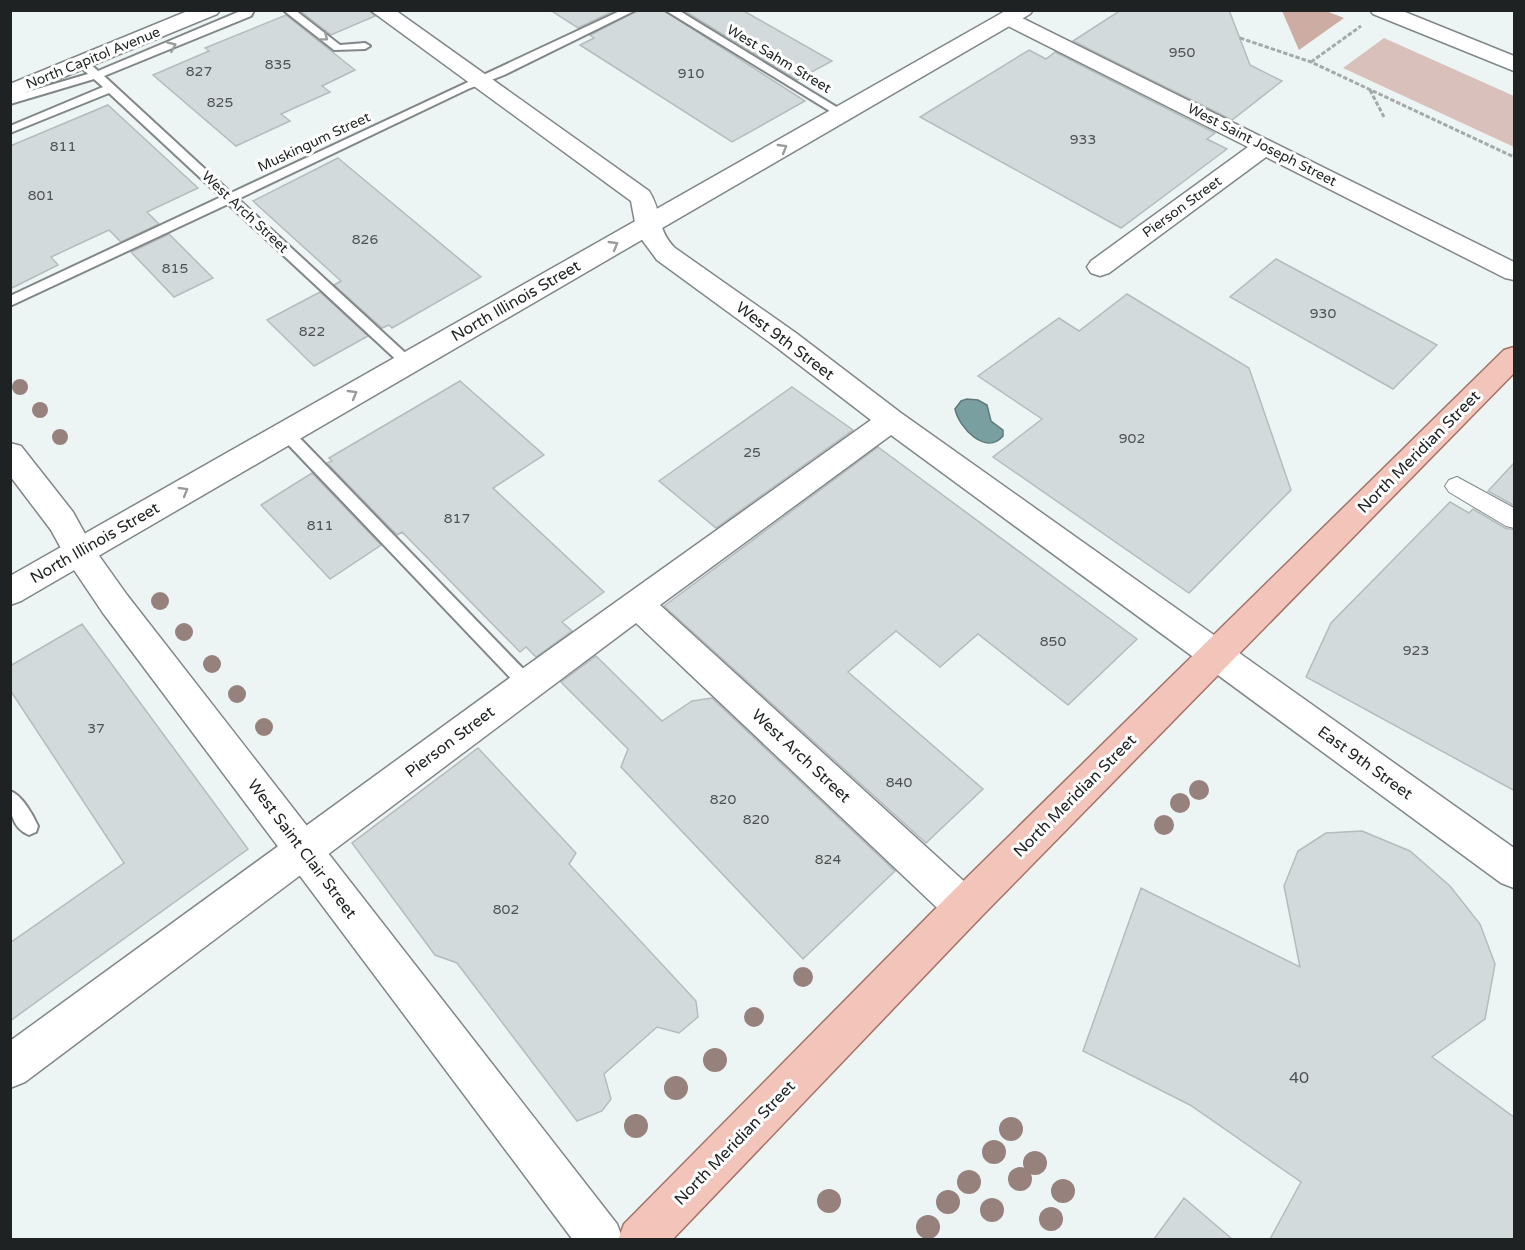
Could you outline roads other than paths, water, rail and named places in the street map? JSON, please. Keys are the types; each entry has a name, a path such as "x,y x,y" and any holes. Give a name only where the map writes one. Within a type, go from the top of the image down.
{"main road":[{"name":"North Meridian Street","path":"640,1239 964,907 1515,357"}],"street":[{"name":"North Capitol Avenue","path":"10,92 89,69 210,10"},
{"name":"West 9th Street","path":"380,10 640,196 649,217 648,226 653,239 666,254 1216,655"},
{"name":"North Illinois Street","path":"10,592 1016,14"},
{"name":"West Saint Joseph Street","path":"1016,14 1265,146 1515,272"},
{"path":"1374,16 1515,64"},
{"name":"Pierson Street","path":"1100,267 1265,146"},
{"name":"Pierson Street","path":"10,1067 304,852 527,684 891,420"},
{"name":"West Saint Clair Street","path":"10,454 62,521 79,552 115,604 601,1239"},
{"path":"1458,486 1515,519"},
{"name":"West Arch Street","path":"638,605 964,907"},
{"name":"East 9th Street","path":"1216,655 1515,870"}],"lane":[{"path":"10,101 89,69 247,14 249,10"},
{"path":"288,10 338,48 365,46"},
{"name":"Muskingum Street","path":"10,302 631,10"},
{"name":"West Sahm Street","path":"670,10 842,114"},
{"name":"West Arch Street","path":"89,69 408,363"},
{"path":"10,130 110,88"},
{"path":"286,433 527,684"},
{"path":"10,799 29,826"}],"water":[{"path":"978,400 987,405 991,421 1003,430 1003,436 989,443 981,441 967,431 955,409 961,401"}]}
